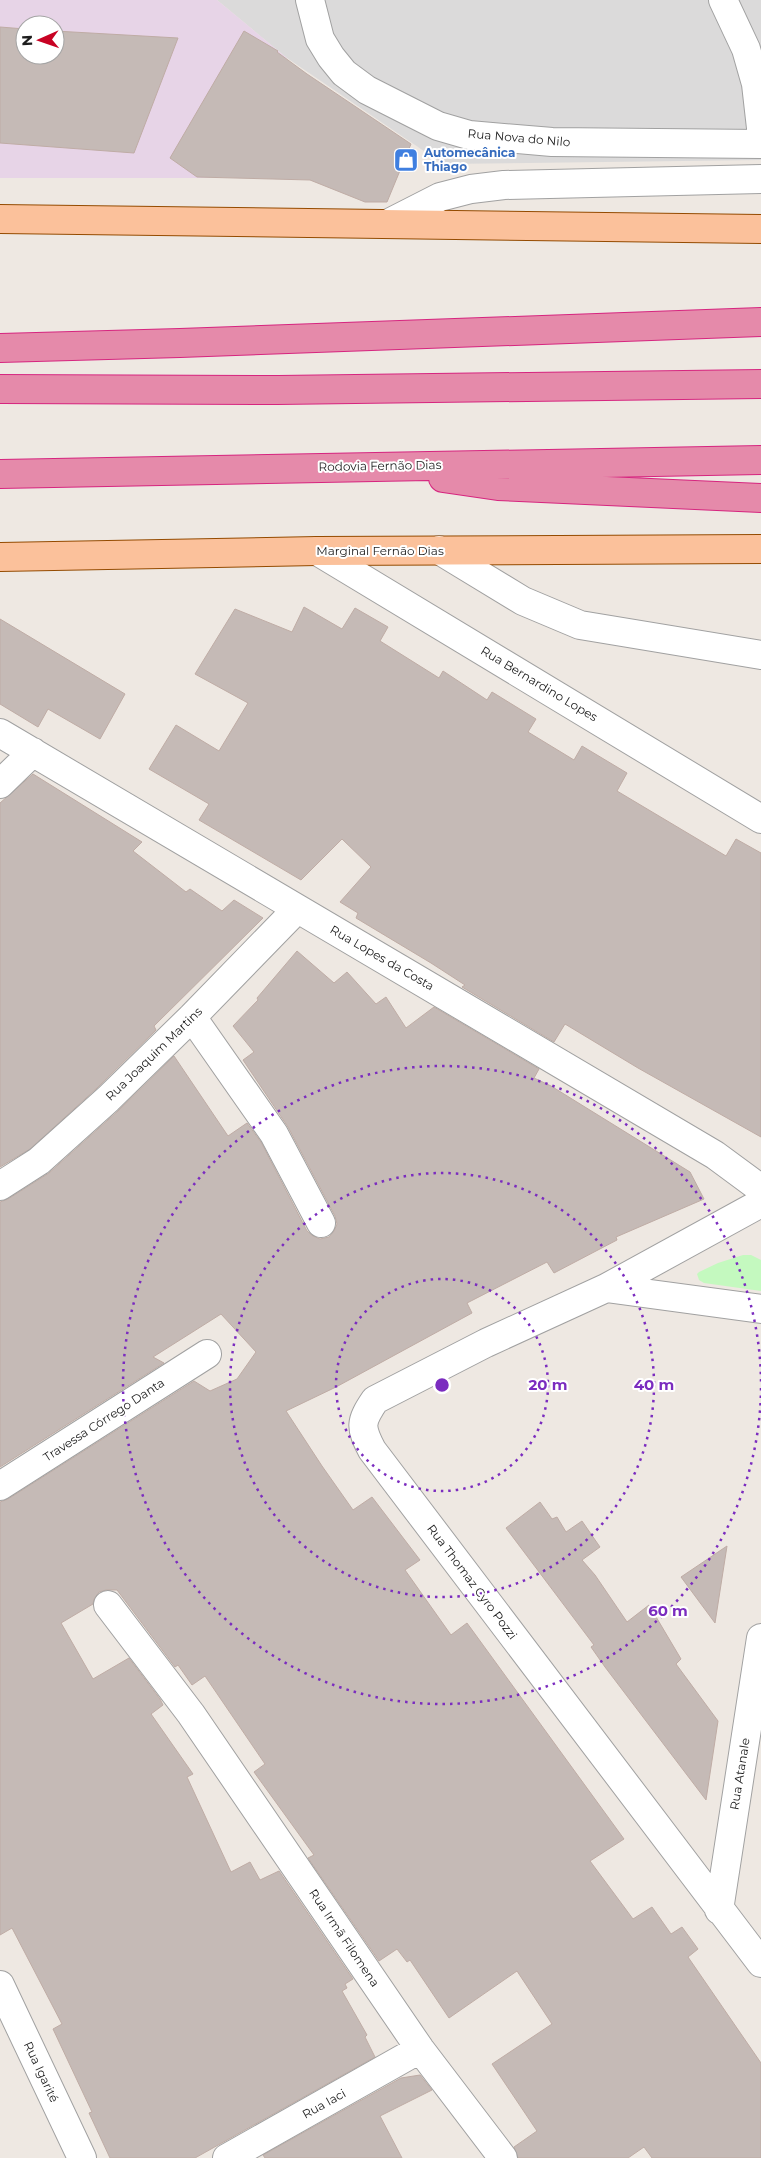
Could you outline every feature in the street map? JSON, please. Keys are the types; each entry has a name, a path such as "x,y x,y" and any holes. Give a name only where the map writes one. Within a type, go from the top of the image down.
{"highway":[{"path":"0,348 761,322"},
{"path":"0,389 278,390 761,384"},
{"name":"Rodovia Fernão Dias","path":"0,474 761,460"},
{"path":"365,467 498,486 761,498"}],"main road":[{"path":"0,220 761,228"},
{"name":"Marginal Fernão Dias","path":"0,557 317,551 761,548"}],"street":[{"name":"Rua Nova do Nilo","path":"310,0 320,39 331,58 344,73 367,90 438,126 469,135 552,142 761,144"},
{"path":"723,0 753,46 761,128"},
{"path":"387,224 440,198 471,189 504,185 761,179"},
{"path":"439,550 523,601 580,625 761,655"},
{"name":"Rua Bernardino Lopes","path":"317,551 761,819"},
{"name":"Rua Lopes da Costa","path":"0,733 714,1155 761,1189"},
{"path":"0,784 33,752"},
{"name":"Rua Joaquim Martins","path":"0,1186 39,1161 108,1099 192,1017 297,909"},
{"path":"192,1017 274,1134 321,1223"},
{"name":"Rua Thomaz Cyro Pozzi","path":"761,1203 606,1288 486,1344 375,1400 366,1413 363,1423 363,1432 372,1450 761,1963"},
{"path":"606,1288 761,1309"},
{"name":"Travessa Córrego Danta","path":"0,1486 207,1354"},
{"name":"Rua Irmã Filomena","path":"108,1605 191,1714 420,2049 503,2158"},
{"name":"Rua Atanale","path":"719,1910 761,1638"},
{"name":"Rua Igarité","path":"0,1986 82,2158"},
{"name":"Rua Iaci","path":"227,2158 420,2049"}],"shaded area":[{"path":"0,0 217,0 287,58 210,178 0,178"},
{"path":"217,0 761,0 761,160 443,164 287,58"}],"green space":[{"path":"743,1255 751,1255 761,1260 761,1291 704,1283 699,1280 697,1274 699,1272 718,1263"}],"building":[{"path":"0,27 15,28 15,65 65,65 65,32 178,38 134,153 0,143"},
{"path":"244,31 278,51 307,74 411,144 387,202 365,202 310,180 197,177 170,158"},
{"path":"304,607 342,629 355,608 388,627 380,641 439,678 443,671 487,700 492,692 536,719 528,732 574,760 582,746 627,773 617,791 726,856 736,839 761,853 761,1137 638,1068 565,1024 554,1042 462,987 465,985 356,918 358,913 340,902 371,867 342,839 301,880 199,820 209,804 149,769 176,725 219,751 248,703 195,674 235,609 292,632"},
{"path":"0,619 125,694 100,739 48,709 38,727 0,704"},
{"path":"33,774 142,842 133,851 186,892 190,889 222,911 234,900 263,918 154,1026 156,1030 97,1088 30,1149 0,1167 0,803"},
{"path":"297,951 334,983 347,972 376,1004 386,997 406,1028 434,1007 539,1069 534,1078 551,1086 690,1172 704,1199 616,1237 617,1240 554,1273 547,1262 467,1303 472,1313 336,1387 286,1411 353,1510 372,1497 420,1560 405,1570 451,1635 467,1623 624,1839 590,1861 633,1919 652,1907 671,1934 682,1927 698,1949 688,1957 761,2063 761,2158 652,2158 644,2147 628,2158 518,2158 514,2147 537,2131 492,2064 552,2024 517,1971 449,2018 410,1960 407,1962 397,1949 379,1961 308,1858 314,1855 254,1772 265,1764 205,1676 192,1685 178,1665 175,1667 117,1590 99,1592 93,1604 61,1623 93,1679 129,1658 160,1699 163,1705 151,1714 193,1774 187,1777 231,1872 250,1862 260,1880 279,1871 353,1979 345,1984 347,1988 342,1991 367,2035 365,2037 375,2057 195,2158 110,2158 89,2113 92,2112 53,2029 62,2024 12,1928 0,1935 0,1502 8,1499 194,1381 210,1391 237,1379 256,1352 221,1314 153,1357 164,1363 0,1467 0,1202 49,1173 118,1111 174,1056 228,1136 247,1123 261,1142 307,1231 320,1239 329,1237 337,1224 335,1216 288,1127 243,1060 254,1052 233,1026 258,1000 257,998"},
{"path":"540,1502 552,1519 557,1517 566,1532 582,1521 600,1547 582,1560 595,1575 627,1622 649,1605 681,1659 676,1664 718,1721 706,1800 605,1667 591,1647 594,1645 506,1528"},
{"path":"727,1546 715,1623 681,1577"},
{"path":"420,2075 432,2090 380,2116 402,2158 265,2158 263,2155 401,2078"}],"place":[{"name":"Automecânica Thiago","path":"406,160"}]}
